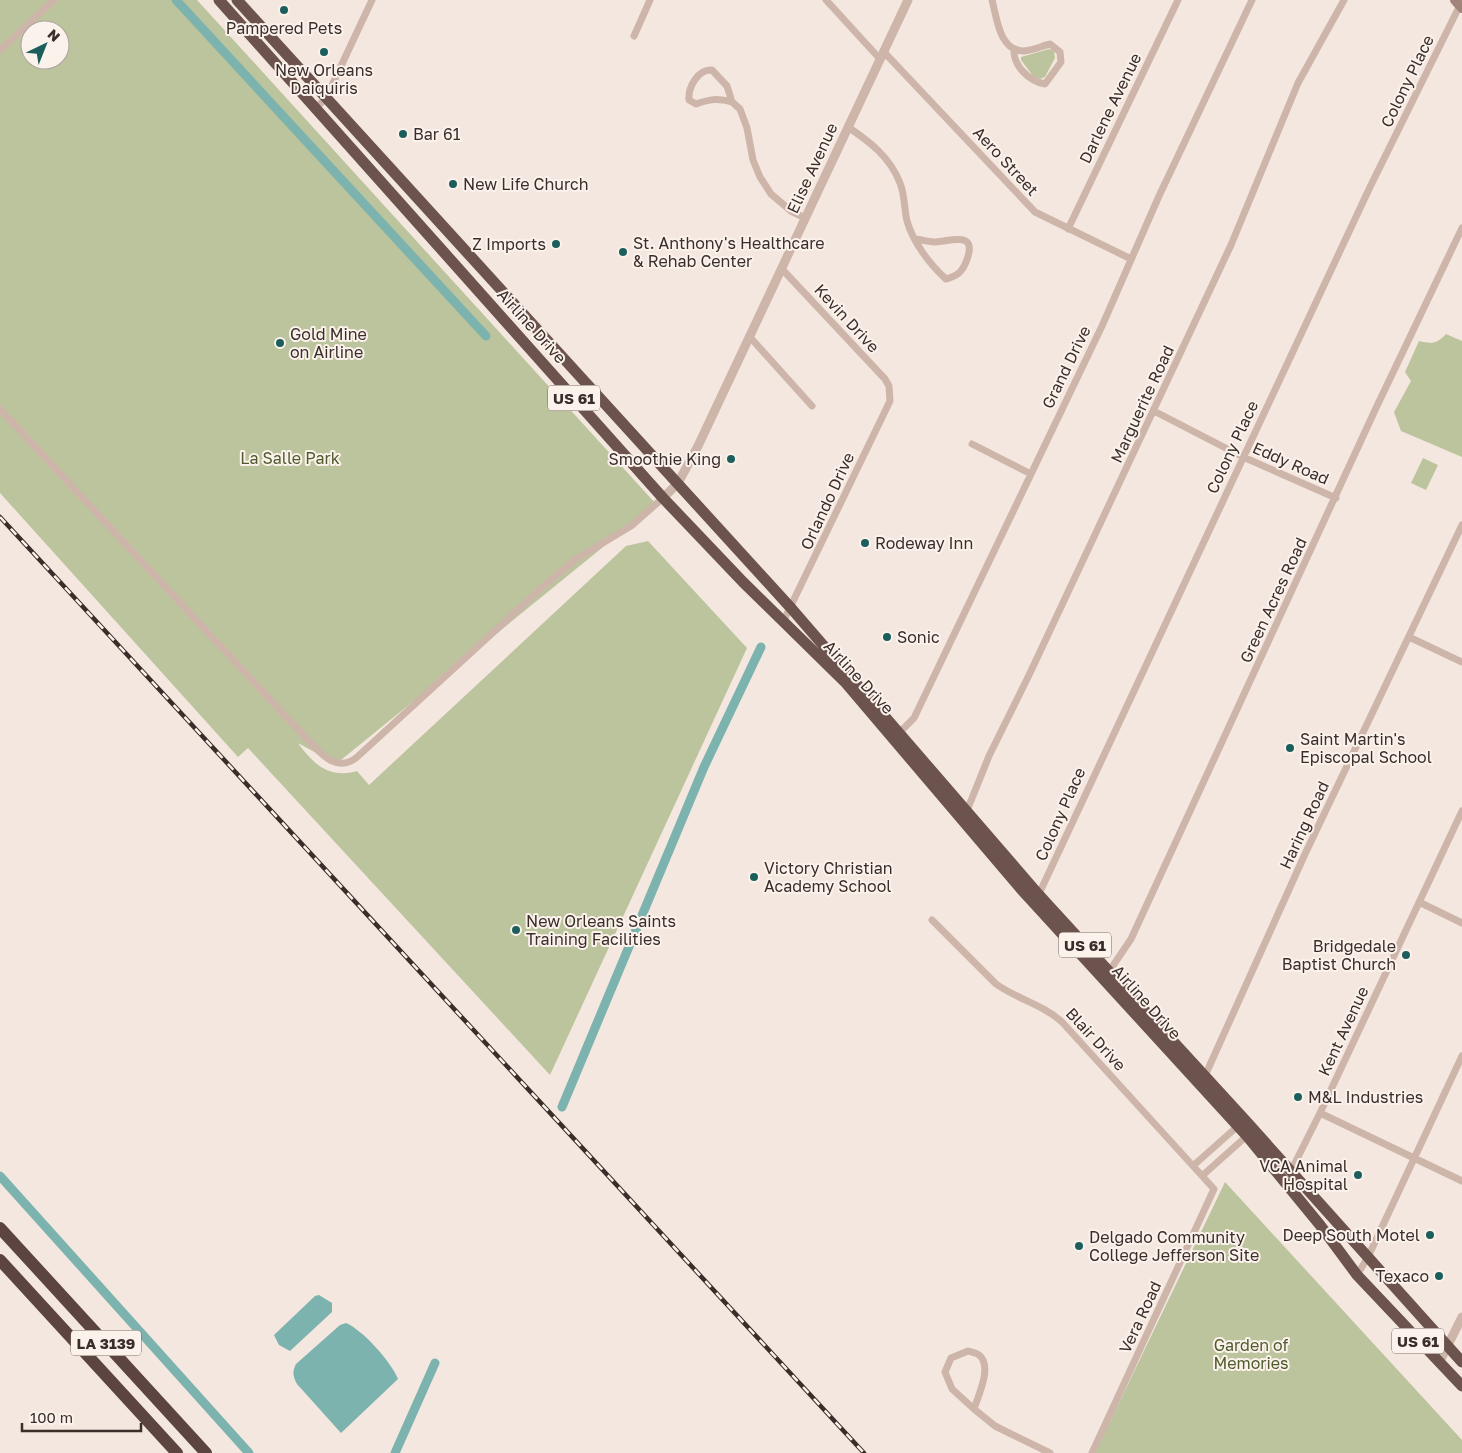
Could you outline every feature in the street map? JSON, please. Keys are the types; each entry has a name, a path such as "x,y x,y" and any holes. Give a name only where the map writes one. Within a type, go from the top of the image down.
{"highway":[{"name":"Airline Drive","path":"219,0 663,498 896,736"},
{"name":"Airline Drive","path":"236,0 791,608 896,736 1035,898 1288,1175 1368,1257 1462,1362"},
{"path":"518,335 532,325"},
{"name":"Airline Drive","path":"1288,1175 1357,1275 1439,1363 1461,1383"},
{"name":"LA 3139","path":"3,1231 206,1453"},
{"name":"LA 3139","path":"0,1260 177,1453"}],"street":[{"path":"0,50 54,0"},
{"path":"316,108 326,98 372,0"},
{"path":"634,36 650,0"},
{"name":"Aero Street","path":"826,0 1035,212 1131,259"},
{"name":"Elise Avenue","path":"663,498 678,483 698,446 908,0"},
{"path":"992,0 1001,34 1014,49 1024,51 1050,44 1060,52 1061,62 1045,84 1036,83 1024,73 1014,58 1014,49"},
{"name":"Darlene Avenue","path":"1068,229 1178,0"},
{"name":"Grand Drive","path":"896,736 914,718 1029,473 1102,326 1131,259 1252,0"},
{"name":"Marguerite Road","path":"964,815 989,756 1231,245 1298,83 1344,0"},
{"name":"Colony Place","path":"1035,898 1370,186 1459,4"},
{"path":"732,102 727,86 712,70 705,70 700,73 688,92 689,100 696,104 720,98 732,102 740,110 747,128 753,160 760,177 771,194 792,211 805,218"},
{"path":"848,127 877,148 889,162 900,184 907,222 916,239 935,269 946,279 955,277 961,272 969,252 968,244 963,240 955,238 937,242 916,239"},
{"name":"Green Acres Road","path":"1106,975 1131,939 1376,408 1462,228"},
{"name":"Kevin Drive","path":"782,268 885,379 889,389"},
{"path":"749,336 812,406"},
{"name":"Orlando Drive","path":"783,622 890,401 889,389"},
{"path":"0,409 303,735 327,759 336,764 349,763 356,758 547,583 576,559 624,532 663,498"},
{"name":"Eddy Road","path":"1154,411 1243,457 1336,498"},
{"path":"972,444 1029,473"},
{"name":"Haring Road","path":"1202,1080 1305,854 1462,525"},
{"path":"1409,637 1462,662"},
{"name":"Kent Avenue","path":"1288,1175 1320,1113 1462,810"},
{"path":"1419,902 1462,923"},
{"name":"Blair Drive","path":"932,920 996,984 1007,992 1046,1009 1062,1022 1203,1175"},
{"path":"1357,1275 1368,1257 1462,1056"},
{"path":"1320,1113 1462,1181"},
{"path":"1194,1165 1241,1123"},
{"path":"1203,1175 1250,1132"},
{"name":"Vera Road","path":"1092,1453 1212,1197 1214,1189 1203,1175"},
{"path":"1439,1363 1462,1317"},
{"path":"974,1409 985,1373 985,1365 980,1356 968,1350 951,1358 945,1372 952,1389 974,1409 994,1426 1050,1453"}],"green space":[{"name":"La Salle Park","path":"0,0 197,0 656,504 336,764 298,743 316,763 323,768 338,773 357,771 369,785 626,546 648,541 747,648 550,1075 248,748 238,757 0,493"},
{"path":"1049,49 1054,51 1055,58 1045,77 1040,79 1033,76 1021,60 1021,57"},
{"path":"1446,334 1462,341 1462,457 1401,431 1394,412 1411,381 1405,372 1419,341 1434,342 1440,340"},
{"path":"1423,458 1438,465 1426,490 1411,483"},
{"name":"Garden of Memories","path":"1225,1182 1462,1440 1462,1453 1095,1453"}],"water":[{"path":"319,1295 332,1303 332,1312 290,1351 279,1345 274,1335 315,1296"},
{"path":"346,1323 360,1332 376,1348 390,1364 398,1379 341,1433 297,1384 294,1372 296,1364 340,1325"}],"waterway":[{"path":"176,0 486,336"},
{"path":"562,1107 704,767 761,647"},
{"path":"0,1176 249,1453"},
{"path":"395,1453 435,1363"}],"railway":[{"path":"0,517 864,1453"}],"place":[{"name":"Pampered Pets","path":"284,10"},
{"name":"New Orleans Daiquiris","path":"324,52"},
{"name":"Bar 61","path":"403,134"},
{"name":"New Life Church","path":"453,184"},
{"name":"Z Imports","path":"556,244"},
{"name":"St. Anthony's Healthcare & Rehab Center","path":"623,252"},
{"name":"Gold Mine on Airline","path":"280,343"},
{"name":"Smoothie King","path":"731,459"},
{"name":"Rodeway Inn","path":"865,543"},
{"name":"Sonic","path":"887,637"},
{"name":"Saint Martin's Episcopal School","path":"1290,748"},
{"name":"Victory Christian Academy School","path":"754,877"},
{"name":"New Orleans Saints Training Facilities","path":"516,930"},
{"name":"Bridgedale Baptist Church","path":"1406,955"},
{"name":"M&L Industries","path":"1298,1097"},
{"name":"VCA Animal Hospital","path":"1358,1175"},
{"name":"Deep South Motel","path":"1430,1235"},
{"name":"Delgado Community College Jefferson Site","path":"1079,1246"},
{"name":"Texaco","path":"1439,1276"}]}
